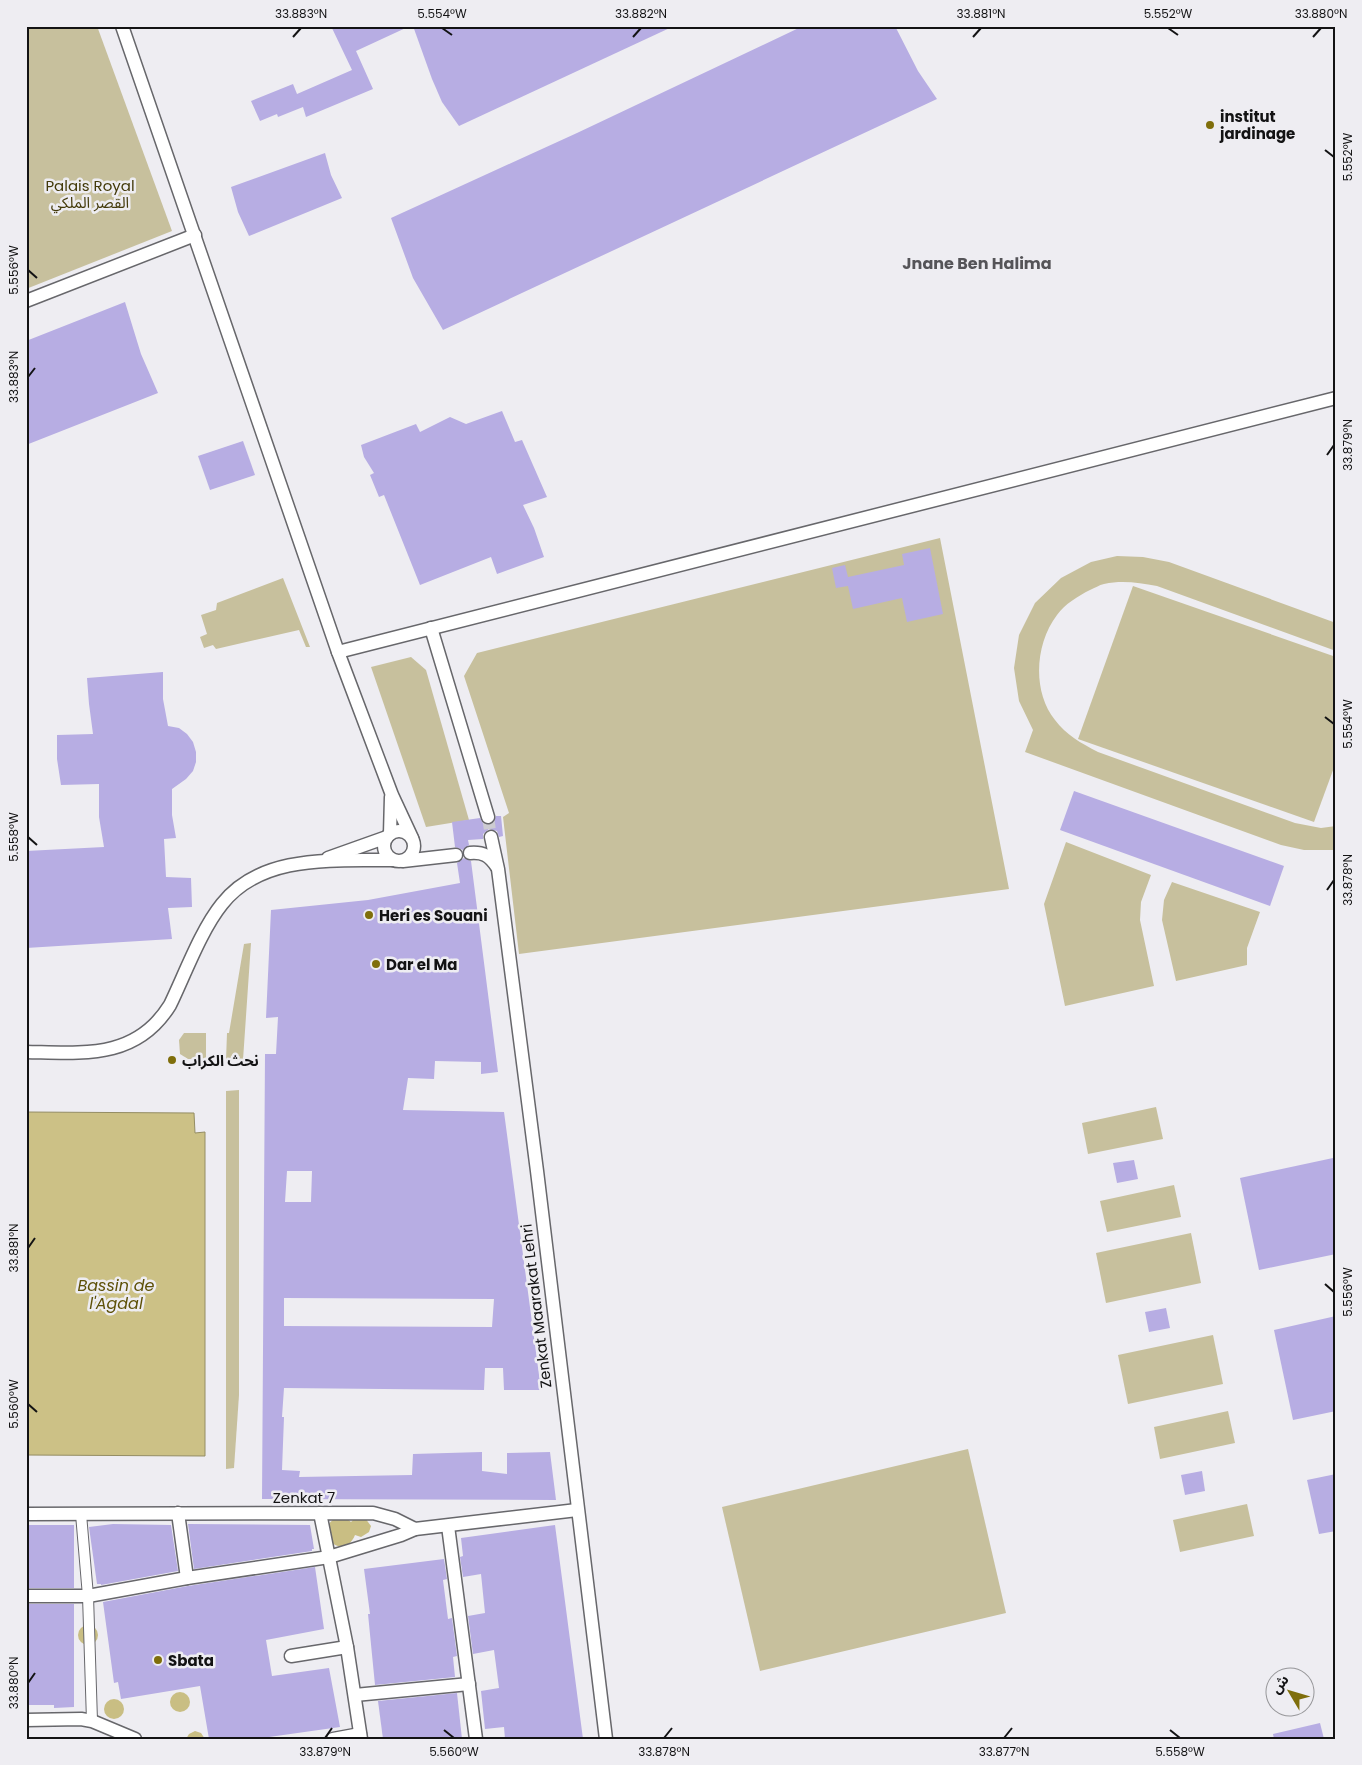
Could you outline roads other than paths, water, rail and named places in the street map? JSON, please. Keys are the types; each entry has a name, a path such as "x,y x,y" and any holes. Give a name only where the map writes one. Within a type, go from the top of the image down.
{"street":[{"path":"122,26 338,652 392,795 412,838 415,848 414,852 411,856 398,861 389,858 384,850 384,845 389,835 392,795"},
{"path":"26,301 195,235"},
{"path":"338,652 1336,398"},
{"path":"430,628 488,817"},
{"path":"318,861 400,831 409,834 412,838"},
{"name":"Zenkat Maarakat Lehri","path":"492,837 498,869 536,1162 606,1739"},
{"path":"470,853 479,852 485,854 490,857 498,869"},
{"path":"26,1052 92,1053 107,1051 123,1046 151,1029 162,1018 210,922 222,904 233,892 260,874 277,868 318,861 398,861 456,855"},
{"path":"26,1596 88,1596 188,1578 329,1557 415,1530 577,1510"},
{"path":"178,1513 188,1578"},
{"path":"320,1513 356,1695 361,1736 333,1739"},
{"name":"Zenkat 7","path":"26,1514 373,1513 395,1519 415,1530"},
{"path":"82,1514 88,1596 92,1721"},
{"path":"448,1526 476,1739"},
{"path":"291,1656 347,1647"},
{"path":"356,1695 469,1684"},
{"path":"26,1720 82,1719 92,1721 135,1739"}],"water":[{"name":"Bassin de l'Agdal","path":"26,1112 194,1113 195,1133 205,1132 205,1456 26,1455"}],"tunnel":[{"path":"488,817 491,837"}],"place":[{"name":"institut jardinage","path":"1210,125"},
{"name":"Heri es Souani","path":"369,915"},
{"name":"Dar el Ma","path":"376,964"},
{"name":"نحث الكراب","path":"172,1060"},
{"name":"Sbata","path":"158,1660"}],"district":[{"name":"Jnane Ben Halima","path":"977,263"}],"park label":[{"name":"Palais Royal القصر الملكي","path":"90,194"}]}
